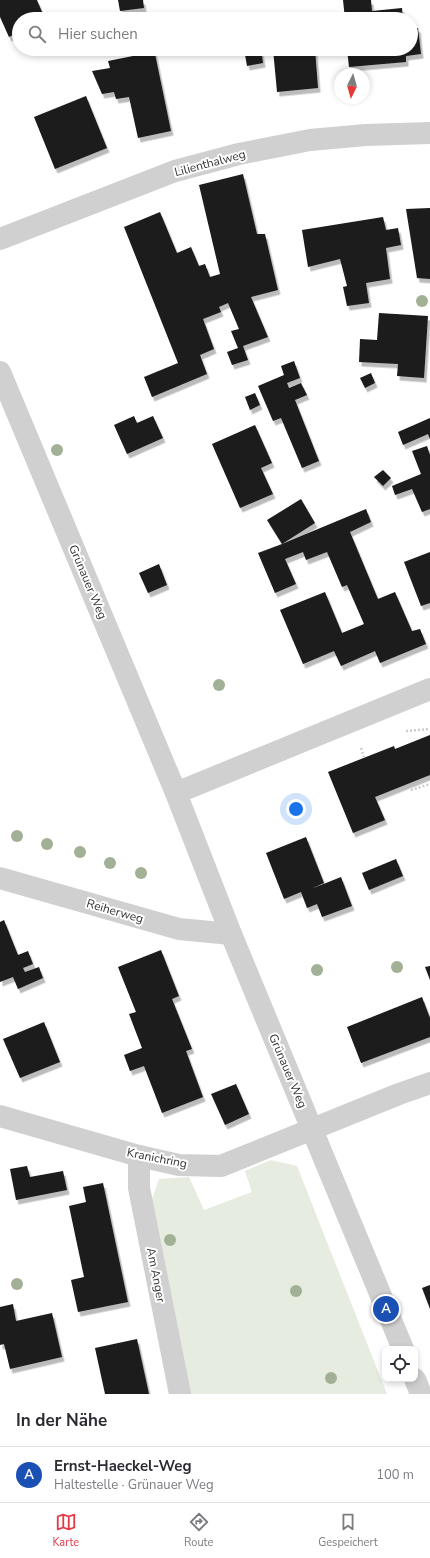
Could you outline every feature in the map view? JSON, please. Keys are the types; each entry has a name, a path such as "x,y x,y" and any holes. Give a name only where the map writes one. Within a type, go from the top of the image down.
{"street":[{"name":"Lilienthalweg","path":"0,239 175,171 239,154 310,140 366,135 430,133"},
{"name":"Grünauer Weg","path":"0,372 176,793 231,934 401,1346"},
{"path":"176,793 430,689"},
{"name":"Reiherweg","path":"0,878 179,929 231,934"},
{"name":"Kranichring","path":"0,1116 139,1156 179,1165 221,1166 430,1083"},
{"name":"Am Anger","path":"139,1156 139,1188 180,1394"},
{"path":"416,1382 421,1394"}],"path":[{"path":"401,733 430,729"},
{"path":"361,749 368,747"},
{"path":"411,790 430,784"}],"shaded area":[{"path":"271,1160 297,1166 387,1394 190,1394 152,1199 159,1179 189,1177 204,1210 252,1192 245,1171"}],"building":[{"path":"0,0 37,0 42,12 12,12 12,36 9,37 0,17"},
{"path":"118,0 143,0 144,8 120,11"},
{"path":"343,0 371,0 372,11 402,8 402,12 344,12"},
{"path":"418,28 421,54 418,54"},
{"path":"133,56 155,56 171,131 138,138 129,97 116,99 114,92 102,94 92,71 110,68 108,61"},
{"path":"245,56 262,56 263,63 247,66"},
{"path":"274,56 316,56 318,88 277,92"},
{"path":"348,56 406,56 406,62 349,67"},
{"path":"86,96 107,148 55,169 34,117"},
{"path":"243,174 257,234 265,234 278,290 251,297 268,337 243,346 248,360 232,365 227,352 238,348 231,331 239,329 228,303 219,307 221,312 203,319 214,349 200,355 207,374 152,397 144,377 178,363 124,227 160,212 177,253 191,247 199,266 205,264 210,277 220,274 199,185"},
{"path":"430,208 430,279 417,278 406,209"},
{"path":"383,217 386,230 398,228 401,245 386,248 390,279 366,283 369,303 347,306 343,287 347,286 340,259 308,267 302,230"},
{"path":"379,313 428,316 424,378 397,376 398,364 359,362 360,339 377,340"},
{"path":"294,361 300,378 287,383 289,388 301,383 307,395 295,400 319,461 302,468 281,418 273,421 258,386 284,375 281,366"},
{"path":"371,373 375,383 365,388 360,378"},
{"path":"255,393 260,405 250,410 245,397"},
{"path":"134,416 137,423 153,416 163,438 127,454 114,425"},
{"path":"430,418 430,439 428,434 403,445 398,432"},
{"path":"255,425 272,463 261,468 273,494 240,508 212,444"},
{"path":"427,446 430,455 430,509 422,512 412,489 395,495 392,486 421,474 412,451"},
{"path":"383,470 391,478 383,486 374,477"},
{"path":"301,499 315,523 282,544 267,520"},
{"path":"366,509 371,522 350,532 378,599 395,592 412,631 420,629 426,644 380,663 375,651 341,666 334,651 303,664 280,610 325,592 342,633 364,624 347,585 342,587 327,552 306,560 303,552 285,559 296,584 275,593 258,553"},
{"path":"430,552 430,603 421,606 404,562"},
{"path":"159,564 167,585 148,593 139,573"},
{"path":"430,735 430,775 375,797 385,820 353,833 328,772 394,746 395,749"},
{"path":"306,837 324,883 311,889 341,877 352,906 322,917 317,904 307,908 301,892 284,899 266,853"},
{"path":"396,859 403,876 369,890 362,873"},
{"path":"4,920 18,955 28,951 33,964 23,968 25,972 39,967 43,978 18,989 13,977 0,982 0,922"},
{"path":"161,950 179,996 172,999 192,1049 186,1051 203,1097 162,1113 144,1066 130,1071 124,1055 142,1048 129,1014 136,1012 118,967"},
{"path":"430,966 430,980 425,967"},
{"path":"422,997 430,1018 430,1037 361,1063 347,1027"},
{"path":"44,1022 60,1062 20,1078 3,1039"},
{"path":"236,1084 249,1114 225,1125 211,1094"},
{"path":"27,1166 30,1177 63,1171 67,1190 16,1200 10,1169"},
{"path":"103,1183 128,1302 78,1312 71,1280 84,1277 69,1206 86,1202 83,1187"},
{"path":"430,1285 430,1309 422,1288"},
{"path":"13,1304 16,1321 52,1313 62,1357 10,1369 4,1344 0,1345 0,1307"},
{"path":"137,1339 149,1394 105,1394 95,1348"}],"place":[{"name":"Ernst-Haeckel-Weg","path":"386,1309"}]}
